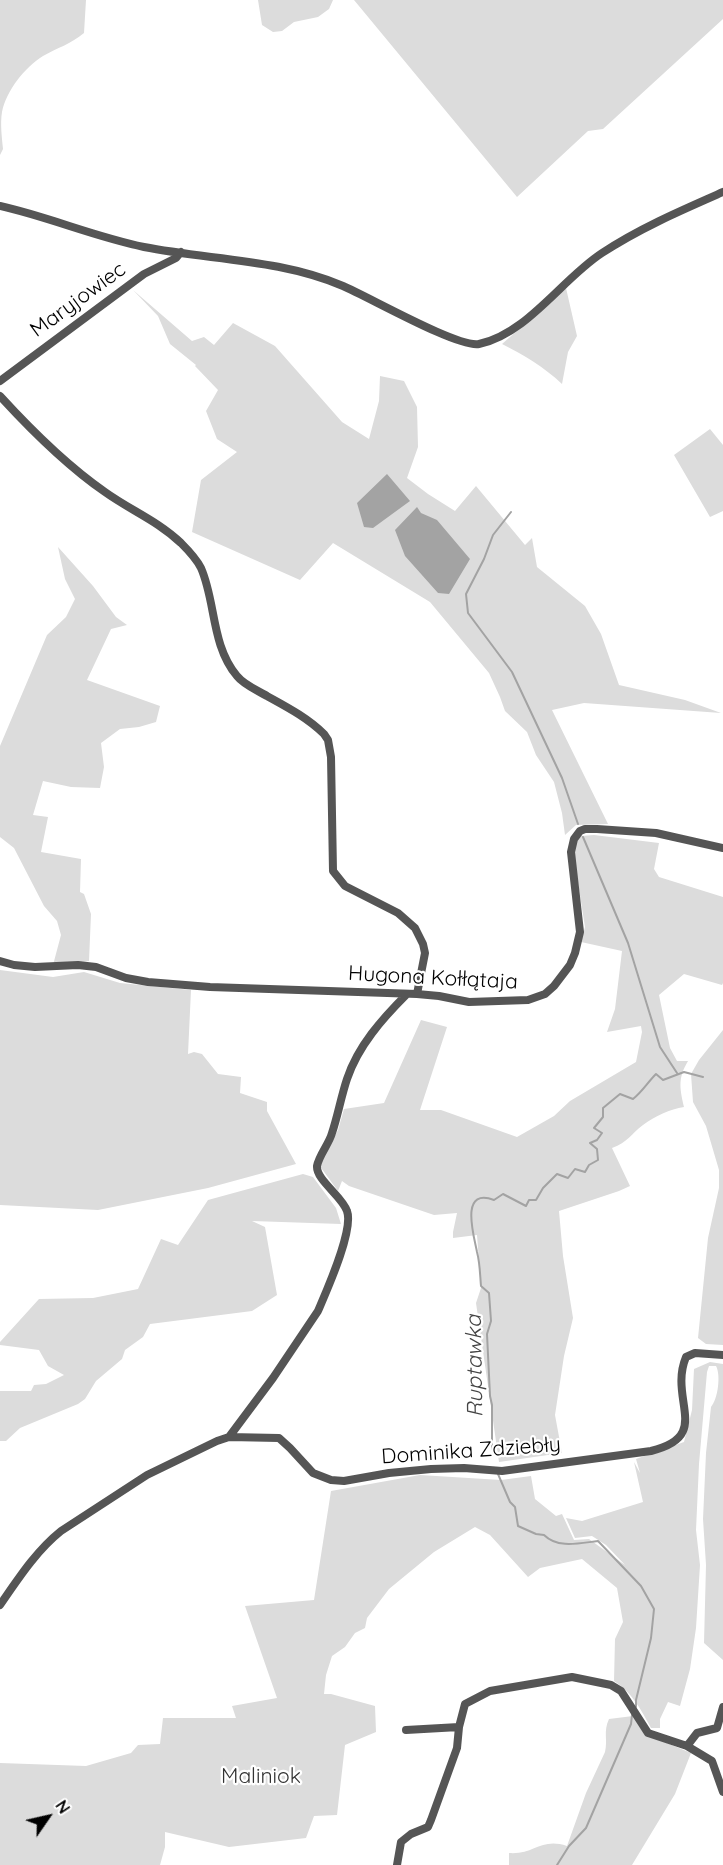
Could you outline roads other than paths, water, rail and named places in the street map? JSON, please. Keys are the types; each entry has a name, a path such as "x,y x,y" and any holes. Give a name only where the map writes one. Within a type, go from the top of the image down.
{"street":[{"path":"0,206 123,242 303,271 343,286 453,339 477,345 513,329 601,253 657,222 723,192"},
{"name":"Maryjowiec","path":"0,381 144,274 176,258 181,252"},
{"path":"0,396 84,477 106,494 141,513 180,542 202,570 214,626 237,676 286,706 324,734 328,740 331,757 333,871 345,886 398,913 415,928 425,953 417,994"},
{"name":"Hugona Kołłątaja","path":"0,961 35,967 78,965 96,967 126,978 147,982 210,987 417,994 469,1002 528,1000 545,993 554,986 570,965 575,953 580,932 571,852 574,839 580,831 597,829 656,833 723,848"},
{"path":"229,1437 273,1378 318,1311 343,1246 349,1220 341,1200 318,1173 318,1163 332,1135 347,1077 358,1055 373,1030 407,994"},
{"name":"Dominika Zdziebły","path":"0,1605 36,1555 61,1531 147,1475 217,1441 229,1437 279,1438 313,1473 331,1480 344,1481 431,1469 464,1468 502,1471 651,1451 675,1443 684,1431 686,1423 681,1384 682,1367 686,1357 695,1353 723,1355"},
{"path":"398,1865 401,1842 411,1834 428,1827 457,1748 462,1710 465,1704 490,1691 510,1686 572,1677 611,1685 621,1691 648,1733 687,1746 712,1761 723,1792"},
{"path":"687,1746 697,1733 717,1728 723,1707"},
{"path":"406,1730 459,1727"}],"waterway":[{"path":"511,512 493,535 484,559 466,594 468,613 512,672 562,778 578,824"},
{"path":"583,837 628,943 660,1047 677,1073"},
{"name":"Ruptawka","path":"492,1449 492,1405 487,1334 491,1321 489,1293 481,1286 479,1260 472,1225 472,1207 476,1200 483,1198 494,1200 503,1194 526,1206 529,1200 536,1200 543,1188 557,1174 568,1178 575,1169 585,1172 589,1165 598,1160 597,1149 590,1143 597,1140 602,1133 594,1128 603,1117 603,1108 620,1094 633,1099 656,1074 663,1080 684,1072 703,1077"},
{"name":"Ruptawka","path":"498,1474 510,1502 515,1507 518,1526 562,1544 598,1541 641,1586 654,1609 651,1638 636,1707"},
{"name":"Ruptawka","path":"557,1865 569,1846 586,1828 631,1724 632,1715"}],"park label":[{"name":"Maliniok","path":"261,1777"}]}
